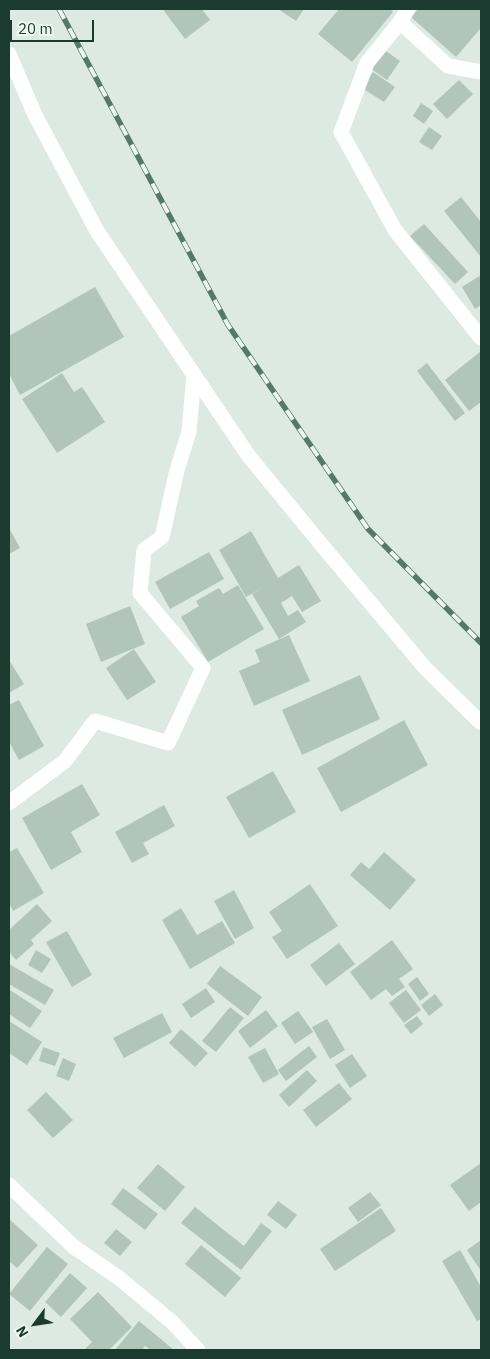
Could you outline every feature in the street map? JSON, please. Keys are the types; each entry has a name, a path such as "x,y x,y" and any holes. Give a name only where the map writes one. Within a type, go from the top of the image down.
{"street":[{"path":"481,72 448,66 404,15 367,63 341,132 396,230 481,338"},
{"path":"10,63 35,115 97,231 248,454 426,669 481,722"},
{"path":"9,803 65,762 95,721 168,743 204,668 140,593 144,550 162,537 177,470 189,432 194,374"},
{"path":"9,1186 74,1247 119,1278 172,1322 198,1350"}],"building":[{"path":"167,9 202,9 210,20 185,39 164,11"},
{"path":"278,9 304,9 296,21"},
{"path":"339,9 390,9 393,12 352,62 318,34"},
{"path":"418,9 481,9 481,28 456,57 411,17"},
{"path":"383,49 400,61 387,80 370,68"},
{"path":"373,72 395,87 384,102 362,88"},
{"path":"459,80 473,94 447,119 433,104"},
{"path":"421,103 433,111 424,124 413,116"},
{"path":"429,127 442,136 432,150 419,142"},
{"path":"461,197 481,222 481,257 444,211"},
{"path":"424,224 468,272 455,284 410,236"},
{"path":"481,275 481,305 475,309 462,287"},
{"path":"95,287 124,337 20,395 9,374 9,336"},
{"path":"481,351 481,402 469,411 445,380"},
{"path":"427,363 465,413 455,421 417,371"},
{"path":"62,373 74,392 82,387 105,422 57,453 22,399"},
{"path":"9,528 20,548 9,554"},
{"path":"251,531 278,578 299,565 321,601 302,612 292,596 281,603 288,616 298,610 306,622 279,639 252,594 265,586 246,597 219,550"},
{"path":"209,552 224,579 170,609 155,582"},
{"path":"238,585 264,629 208,662 181,617 199,606 196,601 219,588 223,594"},
{"path":"130,606 145,644 101,662 86,624"},
{"path":"289,635 310,681 254,706 239,671 260,662 255,650"},
{"path":"134,649 156,682 127,700 106,668"},
{"path":"9,660 24,684 9,693"},
{"path":"360,675 380,719 302,755 282,710"},
{"path":"19,700 44,746 19,760 9,742 9,705"},
{"path":"404,720 428,765 341,812 317,768"},
{"path":"273,771 296,812 249,838 226,797"},
{"path":"82,784 100,815 71,832 82,852 51,870 22,818"},
{"path":"164,805 175,826 143,843 149,854 132,863 115,832"},
{"path":"17,848 44,893 13,911 9,903 9,852"},
{"path":"384,852 416,880 390,910 350,875 361,862 369,869"},
{"path":"310,884 338,926 287,959 272,937 282,931 269,912"},
{"path":"234,890 254,928 235,939 214,901"},
{"path":"37,904 52,921 31,940 34,944 16,960 9,952 9,930"},
{"path":"181,908 197,935 222,921 235,943 190,969 162,920"},
{"path":"67,931 92,975 72,987 46,942"},
{"path":"392,940 413,969 399,979 405,987 392,996 386,989 371,1000 350,972"},
{"path":"339,943 355,964 326,986 310,965"},
{"path":"36,950 51,959 42,973 28,965"},
{"path":"9,964 54,990 45,1005 9,984"},
{"path":"220,966 262,997 248,1016 207,984"},
{"path":"417,977 429,994 420,1001 408,984"},
{"path":"206,988 215,1002 191,1018 182,1004"},
{"path":"10,990 42,1011 30,1028 9,1014"},
{"path":"406,990 421,1010 404,1023 389,1003"},
{"path":"435,994 443,1005 429,1016 421,1005"},
{"path":"230,1007 244,1018 216,1052 202,1041"},
{"path":"266,1010 278,1026 250,1048 238,1031"},
{"path":"298,1011 313,1032 295,1044 281,1023"},
{"path":"162,1013 172,1032 124,1058 113,1038"},
{"path":"417,1016 423,1024 411,1034 404,1025"},
{"path":"327,1019 345,1050 330,1059 312,1027"},
{"path":"9,1021 42,1042 27,1065 9,1053"},
{"path":"181,1029 208,1053 195,1067 169,1043"},
{"path":"309,1046 317,1057 286,1081 278,1070"},
{"path":"43,1047 60,1053 55,1066 39,1061"},
{"path":"265,1048 279,1074 263,1083 248,1057"},
{"path":"352,1054 367,1076 350,1088 335,1065"},
{"path":"63,1058 76,1064 69,1081 56,1076"},
{"path":"307,1070 317,1081 289,1107 279,1095"},
{"path":"339,1083 352,1099 316,1127 303,1110"},
{"path":"46,1092 73,1120 53,1138 27,1110"},
{"path":"481,1163 481,1202 469,1211 450,1185"},
{"path":"158,1164 185,1187 165,1211 137,1188"},
{"path":"123,1188 158,1214 145,1230 111,1204"},
{"path":"370,1192 381,1205 358,1222 348,1208"},
{"path":"278,1201 297,1215 286,1229 267,1215"},
{"path":"195,1207 244,1246 261,1223 272,1231 241,1270 181,1223"},
{"path":"381,1208 396,1231 335,1271 320,1249"},
{"path":"9,1219 38,1245 17,1268 9,1261"},
{"path":"116,1229 132,1242 120,1256 104,1243"},
{"path":"481,1240 481,1271 467,1250"},
{"path":"201,1245 241,1278 225,1297 185,1264"},
{"path":"47,1247 68,1264 30,1311 9,1294"},
{"path":"460,1250 481,1287 481,1319 477,1321 442,1261"},
{"path":"70,1273 87,1288 61,1317 45,1302"},
{"path":"98,1292 132,1327 109,1350 84,1350 92,1342 70,1319"},
{"path":"139,1321 174,1350 151,1350 145,1346 142,1350 115,1350"}],"railway":[{"path":"59,9 228,325 368,529 481,643"}]}
